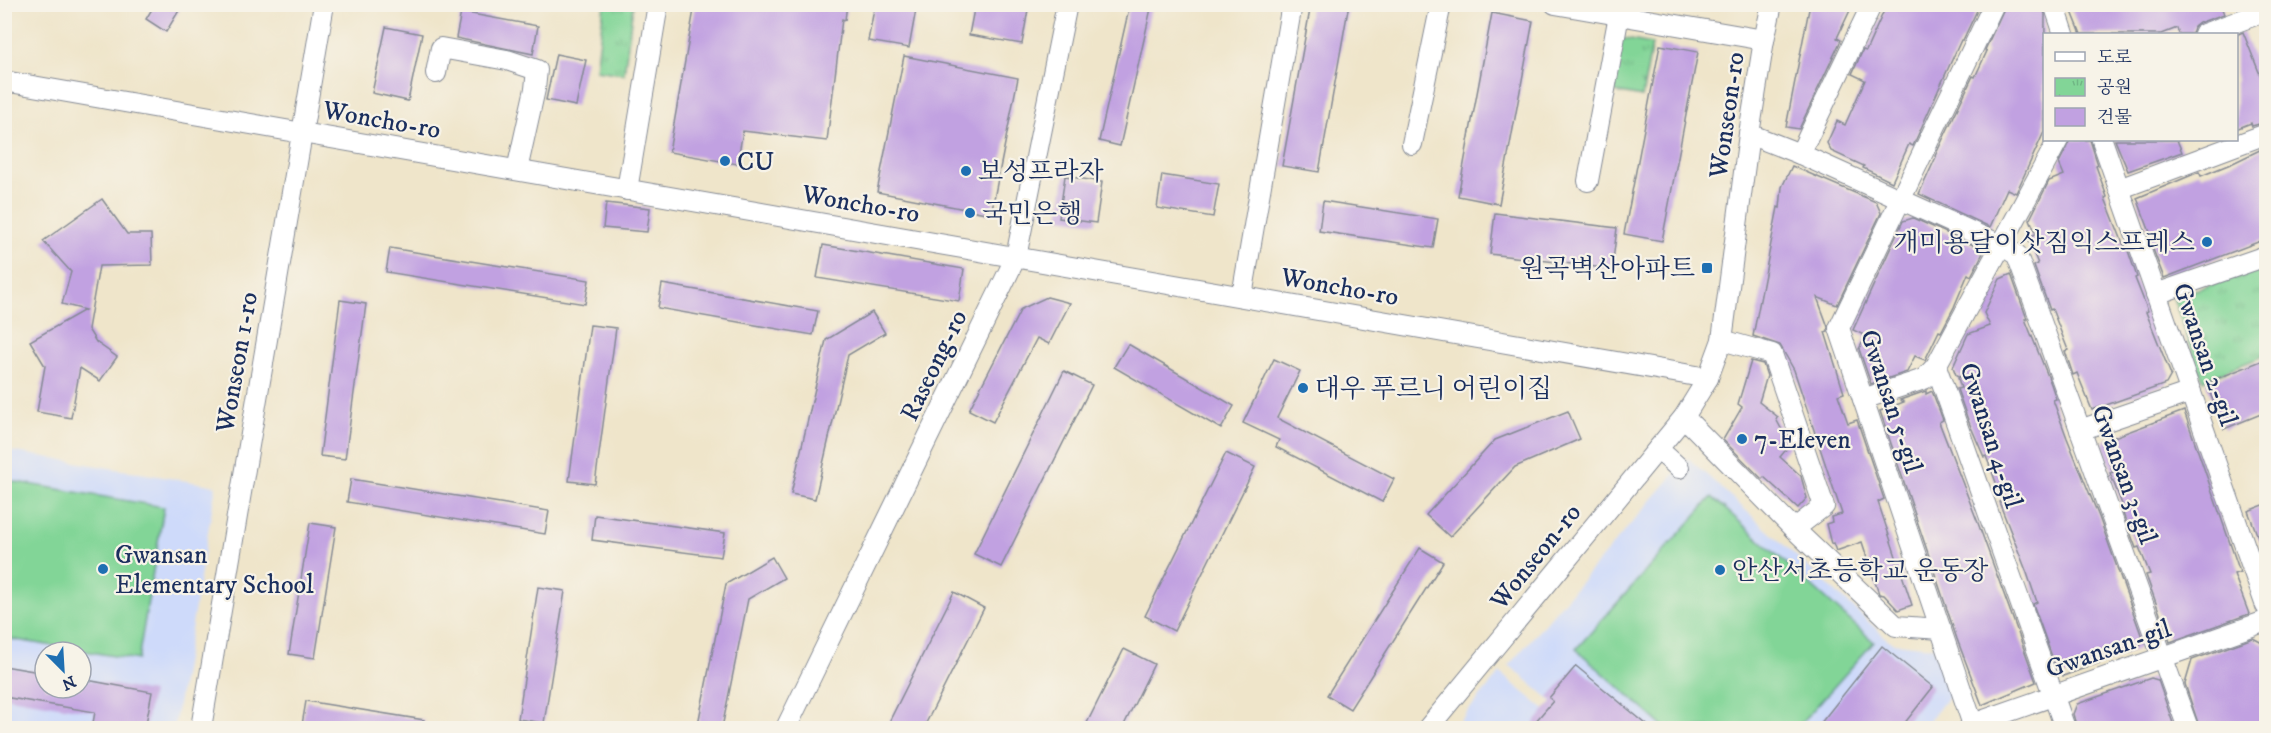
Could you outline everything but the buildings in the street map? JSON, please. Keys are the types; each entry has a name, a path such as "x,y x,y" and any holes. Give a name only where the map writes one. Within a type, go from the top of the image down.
{"street":[{"name":"Wonseon 1-ro","path":"201,729 324,4"},
{"path":"627,190 658,4"},
{"name":"Raseong-ro","path":"786,729 1016,257 1066,4"},
{"path":"1242,296 1292,4"},
{"path":"1413,144 1441,4"},
{"path":"1555,4 1621,10 1764,40"},
{"name":"Wonseon-ro","path":"1428,729 1684,417 1708,378 1722,340 1749,134 1772,4"},
{"path":"1800,154 1872,4"},
{"name":"Gwansan 5-gil","path":"1972,727 1839,328 1994,4"},
{"path":"2054,4 2064,33"},
{"path":"1588,181 1621,10"},
{"path":"2207,33 2266,11"},
{"path":"436,73 441,48 507,60 537,70 517,170"},
{"name":"Woncho-ro","path":"4,81 1708,378"},
{"path":"1749,134 1800,154 2001,245"},
{"path":"2119,189 2266,134"},
{"name":"Gwansan 4-gil","path":"2057,141 1936,366 2065,729"},
{"name":"Gwansan 2-gil","path":"2102,141 2266,606"},
{"name":"Gwansan 3-gil","path":"2001,245 2017,255 2188,729"},
{"path":"2156,294 2266,258"},
{"path":"1722,340 1772,354 1824,506 1794,529"},
{"path":"1863,399 1923,379 1936,366"},
{"path":"2080,430 2191,392"},
{"path":"1684,417 1794,529 1896,626 1941,629"},
{"path":"1658,449 1679,468"},
{"name":"Gwansan-gil","path":"1972,727 2266,621"}],"shaded area":[{"name":"Gwansan Elementary School","path":"4,450 216,486 174,728 5,728"},
{"path":"1688,458 1892,643 1933,647 1949,696 1923,728 1583,728 1509,665"},
{"path":"1500,673 1567,728 1454,728"}],"green space":[{"path":"604,5 633,5 624,74 596,70"},
{"path":"1620,38 1652,44 1642,97 1610,91"},
{"path":"2263,268 2266,279 2266,355 2203,380 2173,297"},
{"path":"5,480 164,507 138,660 93,653 93,640 33,640 33,643 5,638"},
{"name":"안산서초등학교 운동장","path":"1712,497 1874,642 1797,728 1665,728 1576,649"}],"place":[{"name":"CU","path":"725,161"},
{"name":"보성프라자","path":"966,171"},
{"name":"국민은행","path":"970,213"},
{"name":"개미용달이삿짐익스프레스","path":"2207,242"},
{"name":"원곡벽산아파트","path":"1707,268"},
{"name":"대우 푸르니 어린이집","path":"1303,388"},
{"name":"7-Eleven","path":"1742,439"},
{"name":"Gwansan Elementary School","path":"103,569"},
{"name":"안산서초등학교 운동장","path":"1720,570"}]}
